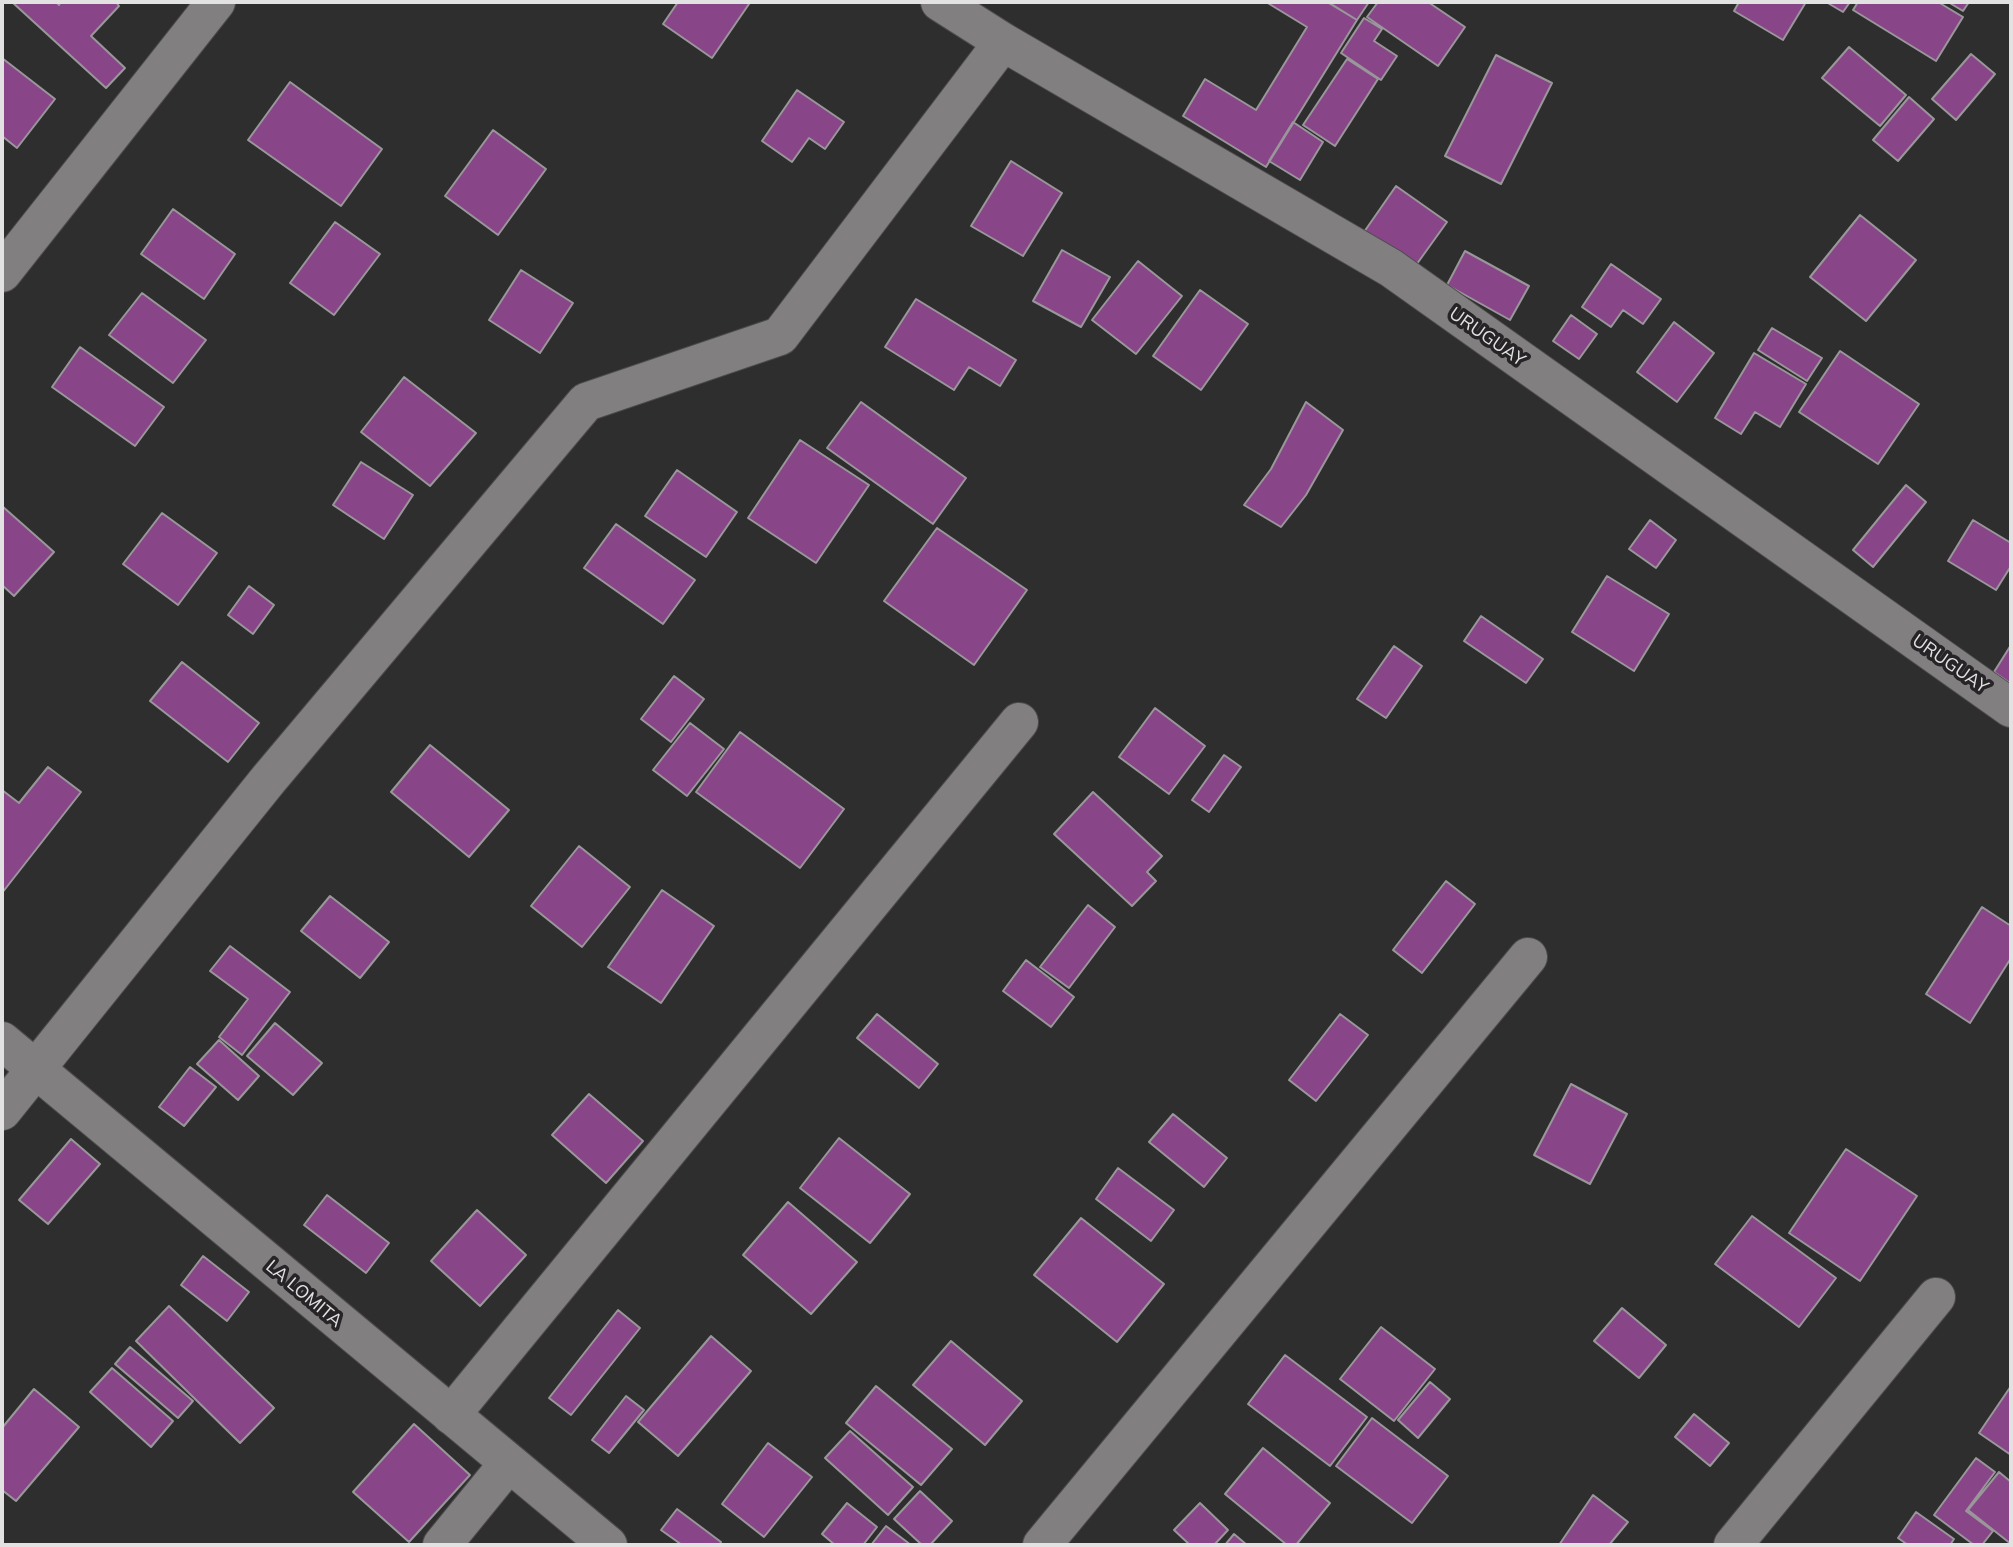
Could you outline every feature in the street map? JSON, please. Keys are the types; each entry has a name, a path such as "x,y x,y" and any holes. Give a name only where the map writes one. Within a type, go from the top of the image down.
{"street":[{"path":"2,274 216,2"},
{"name":"URUGUAY","path":"940,2 1003,42 1391,268 2011,708"},
{"path":"2,1111 268,780 586,402 780,336 1003,42"},
{"path":"451,1415 1019,722"},
{"path":"1042,1545 1528,957"},
{"name":"LA LOMITA","path":"2,1041 608,1545"},
{"path":"1733,1545 1936,1297"},
{"path":"442,1545 508,1464"}],"building":[{"path":"12,2 56,2 59,5 61,2 116,2 119,6 91,36 125,68 106,88"},
{"path":"678,2 749,4 712,58 663,24"},
{"path":"1266,2 1328,2 1357,20 1266,167 1183,116 1205,79 1256,110 1307,27"},
{"path":"1327,2 1369,2 1357,20"},
{"path":"1378,2 1428,2 1465,27 1438,66 1367,17"},
{"path":"1739,2 1806,2 1783,40 1734,11"},
{"path":"1826,2 1850,2 1843,12"},
{"path":"1858,2 1938,2 1963,17 1936,61 1853,10"},
{"path":"1948,2 1969,2 1963,11"},
{"path":"1364,18 1382,29 1374,41 1397,56 1381,80 1341,53"},
{"path":"1849,47 1906,95 1880,126 1822,78"},
{"path":"1971,54 1995,74 1956,120 1932,99"},
{"path":"1496,55 1552,83 1501,184 1445,156"},
{"path":"2,58 55,99 17,148 2,136"},
{"path":"1347,59 1378,79 1335,146 1303,125"},
{"path":"290,82 382,149 341,206 248,140"},
{"path":"797,90 844,122 825,149 809,138 792,162 762,141"},
{"path":"1909,97 1934,119 1898,161 1873,140"},
{"path":"1293,122 1323,142 1300,180 1269,161"},
{"path":"493,130 546,169 498,235 445,196"},
{"path":"1011,161 1062,193 1023,256 971,226"},
{"path":"1396,186 1447,222 1414,268 1364,232"},
{"path":"173,209 235,254 204,299 141,254"},
{"path":"1860,215 1916,260 1866,321 1810,277"},
{"path":"335,222 380,254 334,315 290,283"},
{"path":"1062,250 1110,277 1081,327 1033,301"},
{"path":"1465,251 1529,286 1510,320 1447,285"},
{"path":"1138,261 1182,296 1136,354 1092,320"},
{"path":"1611,264 1661,299 1643,324 1623,310 1611,327 1582,307"},
{"path":"521,270 573,303 540,353 489,320"},
{"path":"1200,290 1248,324 1201,390 1153,356"},
{"path":"142,293 206,340 173,383 109,335"},
{"path":"916,299 1016,360 1000,386 969,367 954,390 885,347"},
{"path":"1571,315 1597,334 1579,359 1553,341"},
{"path":"1674,322 1714,353 1677,402 1637,372"},
{"path":"1772,328 1822,358 1807,381 1758,350"},
{"path":"80,347 164,407 135,446 52,387"},
{"path":"1840,351 1919,404 1878,464 1799,412"},
{"path":"1754,353 1806,384 1780,427 1755,412 1741,434 1715,418"},
{"path":"404,377 476,433 430,486 361,432"},
{"path":"861,402 966,478 933,524 827,448"},
{"path":"1306,402 1343,430 1306,495 1281,527 1244,505 1271,469"},
{"path":"800,440 869,485 816,563 748,518"},
{"path":"361,462 413,495 384,539 333,505"},
{"path":"677,470 737,512 706,557 645,516"},
{"path":"1906,485 1926,502 1873,567 1853,550"},
{"path":"2,506 54,552 14,596 2,585"},
{"path":"162,513 217,553 178,605 123,564"},
{"path":"1650,520 1676,540 1656,568 1629,549"},
{"path":"1973,520 2011,543 2011,566 1996,590 1948,561"},
{"path":"616,524 695,580 663,624 584,568"},
{"path":"937,528 1027,590 974,665 884,601"},
{"path":"1607,576 1669,614 1634,671 1572,632"},
{"path":"249,586 274,605 253,634 228,615"},
{"path":"1481,616 1543,659 1526,683 1464,641"},
{"path":"2011,645 2011,684 1994,672"},
{"path":"1394,646 1422,666 1386,718 1357,699"},
{"path":"182,662 259,723 228,762 150,701"},
{"path":"674,676 704,699 671,742 641,719"},
{"path":"1155,708 1205,746 1169,794 1119,757"},
{"path":"690,723 724,749 687,796 653,770"},
{"path":"740,732 844,809 800,868 696,792"},
{"path":"430,745 509,810 469,857 391,792"},
{"path":"1224,755 1241,767 1209,812 1192,800"},
{"path":"48,767 81,792 2,893 2,790 19,803"},
{"path":"1093,792 1162,856 1147,872 1156,881 1132,906 1054,834"},
{"path":"579,846 630,887 582,947 531,906"},
{"path":"1446,881 1475,904 1422,973 1393,950"},
{"path":"662,890 714,926 661,1003 608,967"},
{"path":"330,896 389,942 360,978 301,931"},
{"path":"1088,905 1115,927 1069,988 1040,967"},
{"path":"1982,907 2011,926 2011,958 1970,1023 1926,994"},
{"path":"230,946 290,992 242,1055 219,1037 248,999 210,971"},
{"path":"1026,960 1074,997 1051,1027 1003,991"},
{"path":"877,1014 938,1064 919,1088 857,1038"},
{"path":"1340,1014 1368,1035 1316,1101 1289,1080"},
{"path":"275,1023 322,1063 293,1095 247,1056"},
{"path":"219,1040 259,1076 238,1100 197,1064"},
{"path":"190,1067 216,1087 184,1126 159,1107"},
{"path":"1571,1084 1627,1114 1590,1184 1534,1155"},
{"path":"589,1094 643,1141 606,1183 552,1135"},
{"path":"1173,1114 1227,1158 1204,1187 1149,1142"},
{"path":"839,1138 910,1194 870,1243 800,1188"},
{"path":"71,1139 100,1164 48,1224 19,1200"},
{"path":"1846,1149 1917,1196 1860,1281 1789,1233"},
{"path":"1118,1168 1174,1210 1151,1241 1096,1199"},
{"path":"327,1195 389,1243 366,1273 304,1225"},
{"path":"788,1202 857,1262 811,1314 743,1255"},
{"path":"477,1210 526,1255 480,1306 431,1261"},
{"path":"1752,1216 1836,1278 1799,1327 1715,1264"},
{"path":"1081,1218 1164,1284 1117,1342 1034,1275"},
{"path":"203,1256 249,1292 227,1321 181,1285"},
{"path":"169,1306 274,1408 240,1443 136,1341"},
{"path":"1622,1308 1666,1345 1639,1378 1594,1341"},
{"path":"618,1310 640,1328 571,1415 549,1398"},
{"path":"1381,1327 1435,1369 1394,1421 1340,1379"},
{"path":"711,1336 751,1371 678,1456 638,1422"},
{"path":"951,1341 1022,1401 985,1445 913,1385"},
{"path":"130,1347 193,1401 178,1418 115,1364"},
{"path":"1285,1355 1367,1417 1330,1466 1248,1404"},
{"path":"112,1368 173,1421 151,1447 90,1392"},
{"path":"1430,1382 1450,1399 1418,1438 1398,1420"},
{"path":"876,1386 952,1449 921,1485 846,1423"},
{"path":"2011,1386 2011,1455 1979,1433"},
{"path":"34,1389 79,1427 16,1501 2,1490 2,1428"},
{"path":"626,1396 644,1410 609,1453 592,1440"},
{"path":"1694,1414 1729,1443 1710,1466 1675,1437"},
{"path":"1372,1418 1448,1476 1412,1523 1336,1466"},
{"path":"414,1424 470,1475 409,1542 353,1492"},
{"path":"850,1431 913,1487 888,1515 825,1458"},
{"path":"768,1443 812,1477 764,1537 722,1504"},
{"path":"1263,1448 1330,1503 1296,1545 1287,1545 1225,1494"},
{"path":"1976,1458 1995,1472 1966,1511 1993,1531 1982,1545 1974,1545 1934,1515"},
{"path":"1999,1472 2011,1482 2011,1544 1968,1510"},
{"path":"920,1491 952,1521 930,1545 922,1545 894,1519"},
{"path":"1593,1495 1628,1522 1609,1545 1559,1545"},
{"path":"847,1503 877,1527 863,1545 835,1545 822,1534"},
{"path":"1200,1503 1228,1530 1214,1545 1190,1545 1174,1530"},
{"path":"677,1509 721,1542 719,1545 682,1545 661,1530"},
{"path":"1916,1512 1954,1539 1950,1545 1908,1545 1898,1538"},
{"path":"886,1526 911,1545 871,1545"},
{"path":"1234,1534 1247,1545 1225,1545"}]}
